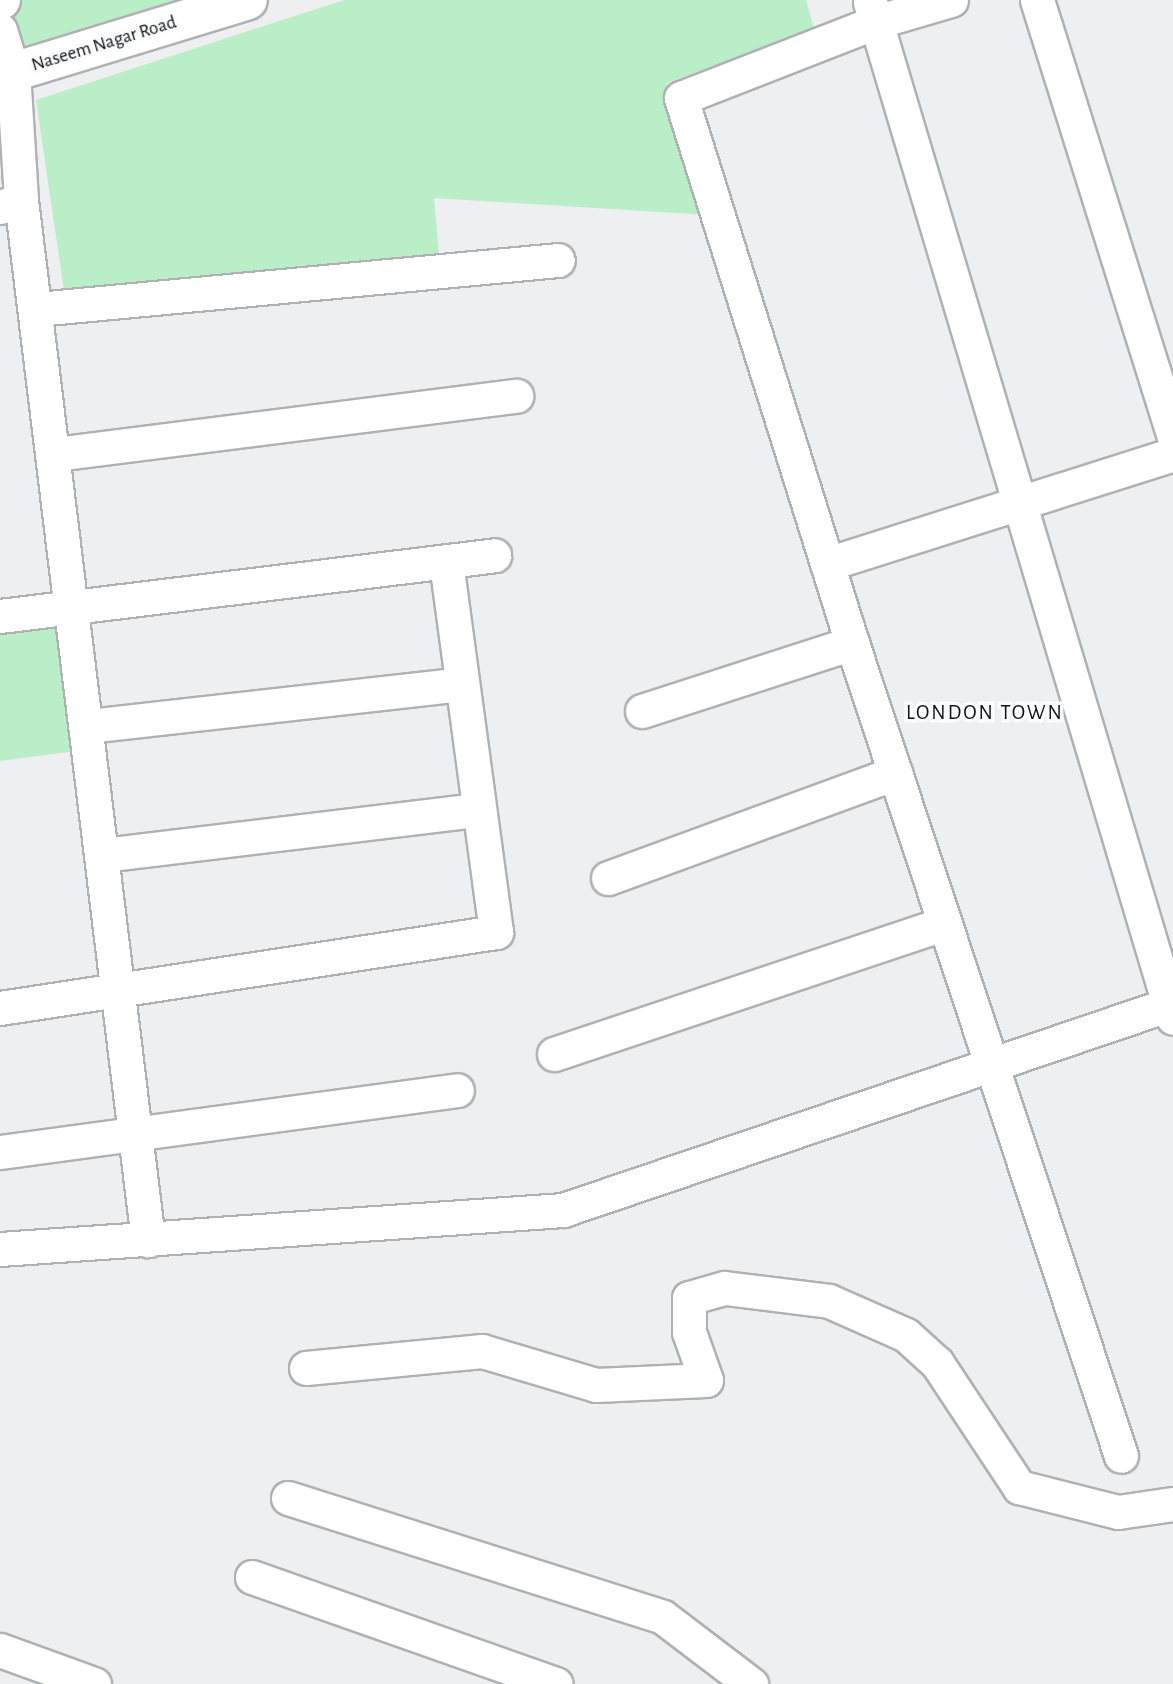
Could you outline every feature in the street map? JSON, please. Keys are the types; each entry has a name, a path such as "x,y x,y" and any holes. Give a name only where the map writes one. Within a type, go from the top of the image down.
{"main road":[{"name":"Naseem Nagar Road","path":"7,74 248,0"}],"street":[{"path":"951,0 873,11 681,99 852,643 1121,1456"},
{"path":"1037,0 1173,434"},
{"path":"0,1249 563,1210 992,1065 1172,1009 873,11"},
{"path":"0,30 7,74 11,204 37,309 137,1130 148,1240"},
{"path":"37,309 558,260"},
{"path":"55,454 516,396"},
{"path":"827,564 1173,454"},
{"path":"0,617 494,555"},
{"path":"0,1008 491,934 496,921 477,810 446,561"},
{"path":"642,711 852,643"},
{"path":"88,726 461,684"},
{"path":"608,878 895,773"},
{"path":"104,855 477,810"},
{"path":"554,1054 945,923"},
{"path":"0,1152 137,1130 457,1090"},
{"path":"306,1368 482,1351 596,1385 706,1380 689,1332 689,1298 725,1288 793,1295 864,1311 906,1335 965,1399 1019,1487 1058,1502 1118,1512 1173,1504"},
{"path":"288,1499 663,1617 751,1684"},
{"path":"251,1577 556,1684"},
{"path":"0,1650 94,1684"}],"green space":[{"path":"0,0 253,0 13,72"},
{"path":"344,0 806,0 814,28 667,83 708,215 434,198 439,255 64,291 36,100"},
{"path":"74,606 91,749 0,761 0,616"}],"district":[{"name":"LONDON TOWN","path":"985,713"}]}
